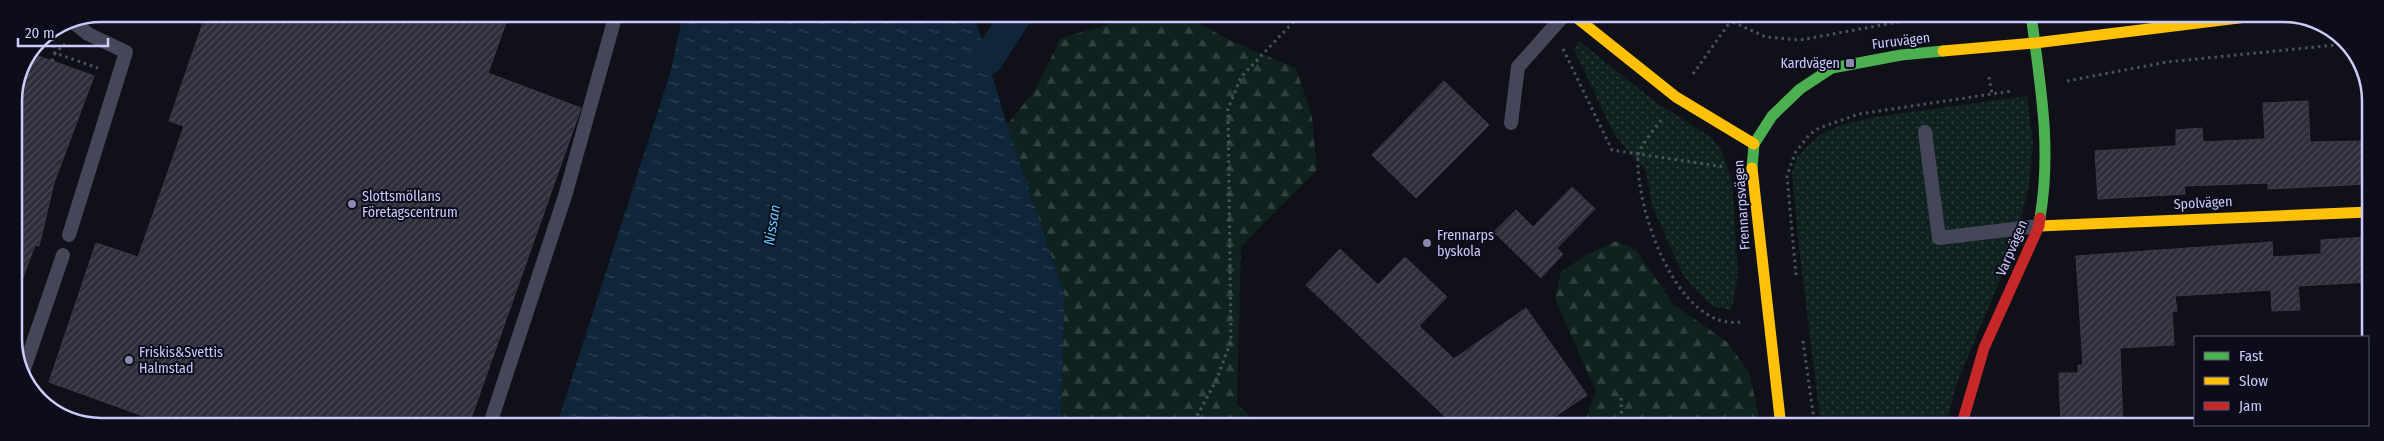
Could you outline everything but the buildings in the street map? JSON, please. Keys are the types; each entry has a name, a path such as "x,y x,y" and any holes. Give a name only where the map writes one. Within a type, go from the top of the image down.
{"street":[{"name":"Frennarpsvägen","path":"1583,23 1676,97 1754,144 1752,171 1767,318 1780,418"},
{"path":"2032,23 2034,43"},
{"name":"Furuvägen","path":"1754,144 1772,116 1800,89 1832,68 1901,55 2034,43 2192,23"},
{"name":"Varpvägen","path":"1964,418 1984,348 2039,226 2046,182 2046,135 2042,86 2034,43"},
{"name":"Spolvägen","path":"2039,226 2362,212"}],"lane":[{"path":"492,418 565,196 613,23"},
{"path":"1511,123 1518,67 1557,23"},
{"path":"70,235 126,52 88,34 79,26"},
{"path":"1925,132 1939,238 2039,226"},
{"path":"26,362 63,255"}],"path":[{"path":"1196,418 1216,381 1231,341 1228,109 1242,77 1293,23"},
{"path":"1729,23 1638,154 1642,200 1650,229 1672,277 1690,299 1708,314 1727,323 1767,318"},
{"path":"1732,23 1766,38 1800,40 1893,23"},
{"path":"1553,28 1612,150 1787,176"},
{"path":"52,61 55,53 53,40"},
{"path":"1796,284 1787,176 1799,146 1819,128 1859,114 2042,86 2167,62 2338,45"},
{"path":"55,53 102,69 121,67"},
{"path":"1802,334 1814,418"},
{"path":"1621,398 1622,418"}],"green space":[{"path":"1110,23 1198,23 1229,40 1296,68 1312,117 1317,170 1241,246 1237,404 1252,418 1060,418 1065,296 1007,125 1035,90 1061,38"},
{"path":"1579,41 1657,103 1712,138 1721,150 1732,181 1738,275 1730,310 1712,306 1684,277 1653,208 1646,171 1614,134 1574,49"},
{"path":"2027,96 2033,143 2029,186 2013,249 1957,383 1947,418 1820,418 1792,173 1797,157 1819,135 1839,126 1874,117"},
{"path":"1616,241 1636,250 1673,304 1727,342 1749,372 1759,418 1586,418 1596,391 1555,299 1561,272 1586,255"}],"water":[{"name":"Nissan","path":"681,23 977,23 1007,125 1065,296 1060,418 559,418 671,70"}],"waterway":[{"path":"988,59 1011,23"}],"traffic: fast":[{"path":"2032,23 2045,141 2045,166 2040,218"},
{"path":"1752,168 1754,144 1772,116 1800,89 1832,68 1901,55 1943,51"}],"traffic: slow":[{"path":"1583,23 1676,97 1754,144"},
{"path":"1943,51 2035,43 2198,23"},
{"path":"1752,168 1780,418"},
{"path":"2039,226 2362,212"}],"traffic: jam":[{"path":"1964,418 1984,348 2039,226 2040,218"}],"place":[{"name":"Kardvägen","path":"1850,63"},
{"name":"Slottsmöllans Företagscentrum","path":"352,204"},
{"name":"Frennarps byskola","path":"1427,243"},
{"name":"Friskis&Svettis Halmstad","path":"129,360"}]}
